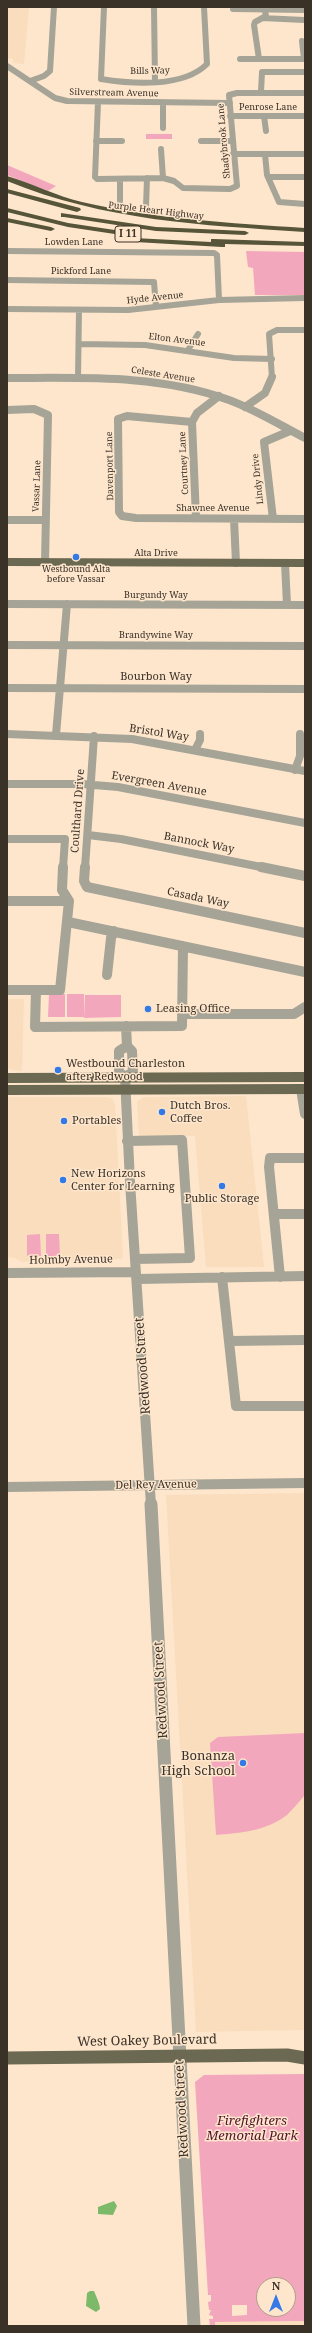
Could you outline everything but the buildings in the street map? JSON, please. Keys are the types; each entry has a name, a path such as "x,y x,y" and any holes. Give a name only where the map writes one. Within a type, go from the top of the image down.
{"highway":[{"path":"7,178 60,198 127,212 207,222 305,231"},
{"name":"Purple Heart Highway","path":"9,191 80,211 142,222 210,228 305,231"},
{"path":"7,203 51,215 108,226 202,238 252,242"},
{"name":"I 11","path":"7,210 63,224 124,234 189,240 305,244"},
{"path":"51,212 113,224 164,230 206,233 305,231"},
{"path":"7,220 71,233 142,241 208,245 305,244"}],"main road":[{"name":"Alta Drive","path":"7,562 305,563"},
{"path":"7,1078 305,1077"},
{"path":"7,1090 303,1089"},
{"name":"West Oakey Boulevard","path":"287,2055 305,2050"},
{"name":"West Oakey Boulevard","path":"7,2058 180,2055 287,2055 305,2058"}],"street":[{"path":"30,81 44,76 50,71 54,7"},
{"name":"Bills Way","path":"104,7 101,79 155,81 181,79 198,74 207,64 204,7"},
{"path":"154,7 155,81"},
{"path":"259,59 254,25 255,22 266,16 267,8"},
{"path":"233,9 267,8 305,10"},
{"path":"262,18 304,20"},
{"path":"240,59 304,59 302,41"},
{"name":"Silverstream Avenue","path":"7,66 60,100 98,102 230,103"},
{"path":"305,72 262,72 261,74 261,92 305,93"},
{"name":"Shadybrook Lane","path":"163,178 174,181 183,188 234,188 236,186 230,116 230,95 261,92"},
{"path":"98,102 95,177 97,179 120,180 163,178 161,150"},
{"path":"163,103 163,128"},
{"name":"Penrose Lane","path":"230,116 305,116"},
{"path":"264,116 266,131"},
{"path":"96,141 122,141"},
{"path":"201,141 232,141"},
{"path":"233,154 305,154"},
{"path":"265,154 268,177 274,185 279,202 305,204"},
{"path":"268,177 305,177"},
{"path":"146,207 147,178"},
{"path":"120,180 120,201"},
{"name":"Lowden Lane","path":"7,251 214,253 217,255 219,300"},
{"name":"Pickford Lane","path":"7,280 154,282 156,307"},
{"name":"Hyde Avenue","path":"7,309 128,310 219,300 305,298"},
{"path":"78,310 78,378"},
{"path":"245,406 263,396 272,384 272,359 269,334 272,331 305,330"},
{"path":"188,350 198,334"},
{"name":"Elton Avenue","path":"79,344 128,344 188,350 234,358 272,359"},
{"name":"Celeste Avenue","path":"7,378 78,378 154,381 190,388 219,396 245,406 305,438"},
{"name":"Courtney Lane","path":"196,518 192,422 197,413 219,396"},
{"name":"Vassar Lane","path":"7,410 45,412 49,419 45,562"},
{"name":"Davenport Lane","path":"122,516 119,512 117,422 122,417 131,416 192,422"},
{"name":"Lindy Drive","path":"273,519 264,442 290,431"},
{"name":"Shawnee Avenue","path":"122,516 127,518 305,519"},
{"path":"234,518 236,563"},
{"path":"7,520 45,520"},
{"path":"285,563 286,605"},
{"name":"Burgundy Way","path":"7,604 305,605"},
{"path":"56,735 67,604"},
{"name":"Brandywine Way","path":"7,645 305,646"},
{"name":"Bourbon Way","path":"7,688 305,689"},
{"name":"Bristol Way","path":"7,734 94,736 144,741 305,771"},
{"path":"195,750 200,740 200,734"},
{"path":"295,770 300,756 300,734"},
{"name":"Coulthard Drive","path":"86,887 84,880 94,736"},
{"name":"Evergreen Avenue","path":"7,784 91,785 149,792 305,823"},
{"name":"Bannock Way","path":"88,835 121,839 305,876"},
{"path":"7,839 65,839 62,890 68,901 68,922 60,990 7,990"},
{"name":"Casada Way","path":"86,887 92,890 305,933"},
{"path":"7,901 68,901"},
{"path":"68,922 305,972"},
{"path":"107,975 111,938 114,931"},
{"path":"36,990 35,1027 182,1026 183,946"},
{"path":"182,1014 294,1014 304,1010"},
{"path":"126,1026 127,1046 132,1051 133,1072 125,1077 119,1072 120,1051 127,1046"},
{"name":"Redwood Street","path":"125,1077 127,1141 150,1485 194,2326"},
{"path":"303,1089 305,1114"},
{"path":"127,1141 182,1140 190,1258 135,1259"},
{"path":"280,1277 269,1167 270,1158 305,1158"},
{"path":"274,1214 305,1214"},
{"name":"Holmby Avenue","path":"7,1273 222,1277 305,1276"},
{"path":"222,1277 236,1406 305,1406"},
{"path":"229,1341 305,1340"},
{"name":"Del Rey Avenue","path":"7,1487 305,1483"}],"shaded area":[{"path":"7,7 29,7 24,64 13,63 13,59 7,58"},
{"path":"7,999 24,999 22,1071 7,1069"},
{"path":"246,1096 264,1267 206,1267 195,1136 139,1136 137,1101 144,1097"},
{"name":"New Horizons Center for Learning","path":"7,1097 107,1097 113,1099 115,1104 123,1256 121,1259 22,1262 15,1258 7,1257"},
{"name":"Bonanza High School","path":"305,1493 305,2030 196,2032 166,1495"},
{"path":"114,2201 117,2206 113,2215 98,2214 98,2207"},
{"path":"94,2291 99,2305 100,2309 96,2312 86,2306 87,2293"},
{"path":"305,2321 305,2326 215,2326 215,2322"}],"green space":[{"path":"146,134 172,134 172,139 146,139"},
{"path":"7,165 56,186 48,191 7,175"},
{"path":"246,251 305,252 305,295 255,295 253,268 248,267"},
{"path":"49,994 65,994 65,1017 48,1017"},
{"path":"67,994 84,994 84,1017 67,1017"},
{"path":"85,995 121,995 121,1017 84,1018"},
{"path":"40,1234 41,1256 27,1256 27,1235"},
{"path":"46,1234 59,1234 60,1256 46,1256"},
{"path":"305,1733 304,1796 298,1803 287,1815 271,1825 244,1832 216,1835 210,1743 218,1737"},
{"name":"Firefighters Memorial Park","path":"305,2074 305,2321 215,2322 215,2326 210,2326 209,2319 213,2319 213,2316 209,2315 211,2310 209,2310 208,2302 211,2301 211,2295 208,2295 195,2082 204,2075","holes":["232,2305 247,2305 247,2315 232,2316"]}],"place":[{"name":"Westbound Alta before Vassar","path":"76,557"},
{"name":"Leasing Office","path":"148,1009"},
{"name":"Westbound Charleston after Redwood","path":"58,1070"},
{"name":"Dutch Bros. Coffee","path":"162,1112"},
{"name":"Portables","path":"64,1121"},
{"name":"New Horizons Center for Learning","path":"63,1180"},
{"name":"Public Storage","path":"222,1186"},
{"name":"Bonanza High School","path":"243,1763"}]}
